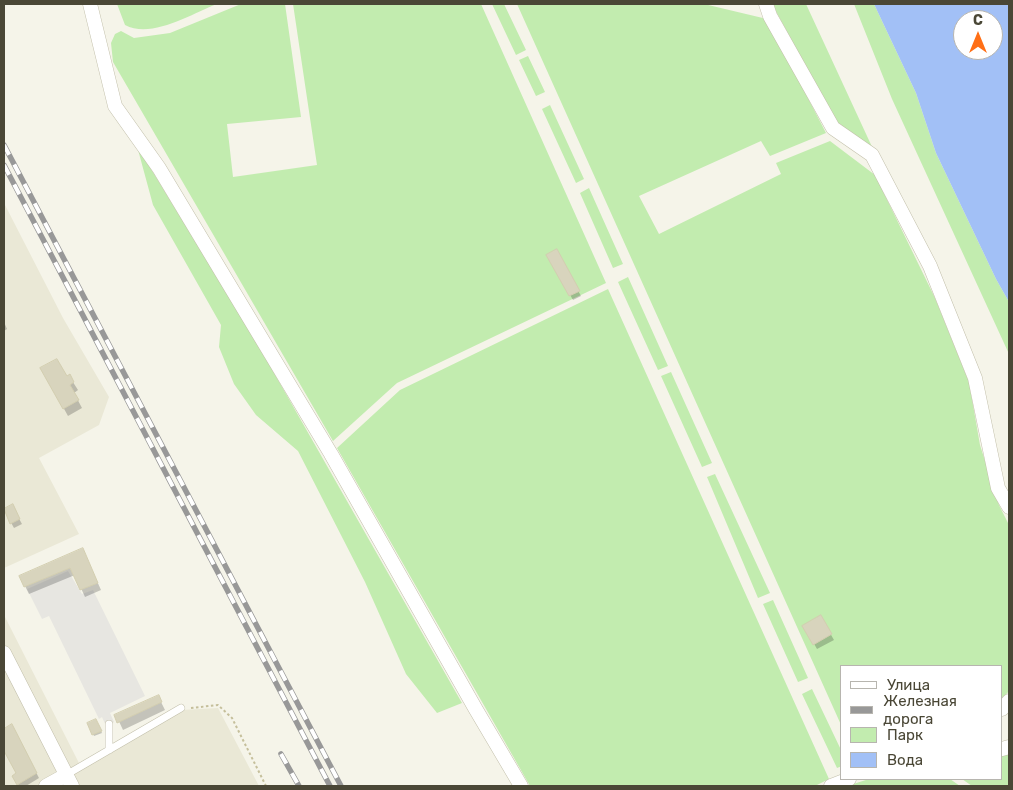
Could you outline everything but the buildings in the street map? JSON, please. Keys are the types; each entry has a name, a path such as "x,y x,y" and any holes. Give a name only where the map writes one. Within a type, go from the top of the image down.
{"street":[{"path":"90,4 115,106 159,168 331,454 475,708 522,786"},
{"path":"766,4 770,16 833,128 872,155 930,266 975,378 998,488 1009,507"},
{"path":"4,653 69,781 46,786"},
{"path":"831,786 846,780"}],"lane":[{"path":"69,781 109,750 181,708"},
{"path":"109,724 109,750"}],"path":[{"path":"181,708 218,705 232,718 266,786"}],"shaded area":[{"path":"4,203 63,318 109,397 99,425 39,458 79,534 4,568"},
{"path":"68,571 82,594 93,590 145,696 110,713 114,722 106,726 102,717 99,719 49,616 42,619 27,589"},
{"path":"4,615 82,769 181,710 218,708 259,786 4,786"}],"green space":[{"path":"117,4 217,4 184,19 159,27 136,29 125,25"},
{"path":"241,4 285,4 301,117 227,124 233,177 317,165 293,4 481,4 606,283 397,383 333,441 113,62 111,43 115,34 121,31 134,38 170,33"},
{"path":"492,4 504,4 526,50 516,55"},
{"path":"517,4 704,4 767,19 826,133 770,156 761,141 639,196 659,234 781,174 776,163 830,141 875,175 935,298 969,382 980,445 999,505 1009,525 1009,691 1003,698 1003,665 840,665 840,723"},
{"path":"772,4 806,4 873,149 837,124"},
{"path":"854,4 874,4 916,93 936,153 996,279 1009,302 1009,354 892,99"},
{"path":"528,56 545,92 536,96 519,60"},
{"path":"550,105 584,179 576,183 542,109"},
{"path":"137,146 253,336 462,703 437,713 406,674 365,582 298,451 256,415 234,384 219,347 221,325 153,205"},
{"path":"589,188 623,264 613,268 580,193"},
{"path":"628,277 668,366 658,370 618,282"},
{"path":"608,289 829,779 815,786 530,786 337,448 400,390"},
{"path":"671,372 712,463 702,467 661,376"},
{"path":"715,474 770,593 758,598 707,477"},
{"path":"773,600 808,678 798,682 763,604"},
{"path":"812,689 840,748 840,767 837,768 802,694"},
{"path":"1009,753 1009,786 972,786 963,780 1003,780 1003,754"},
{"path":"866,780 951,780 960,786 847,786"}],"water":[{"path":"874,4 1009,4 1009,302 996,279 936,153 916,93"}],"railway":[{"path":"4,145 341,786"},
{"path":"4,165 330,786"},
{"path":"281,754 299,786"}]}
